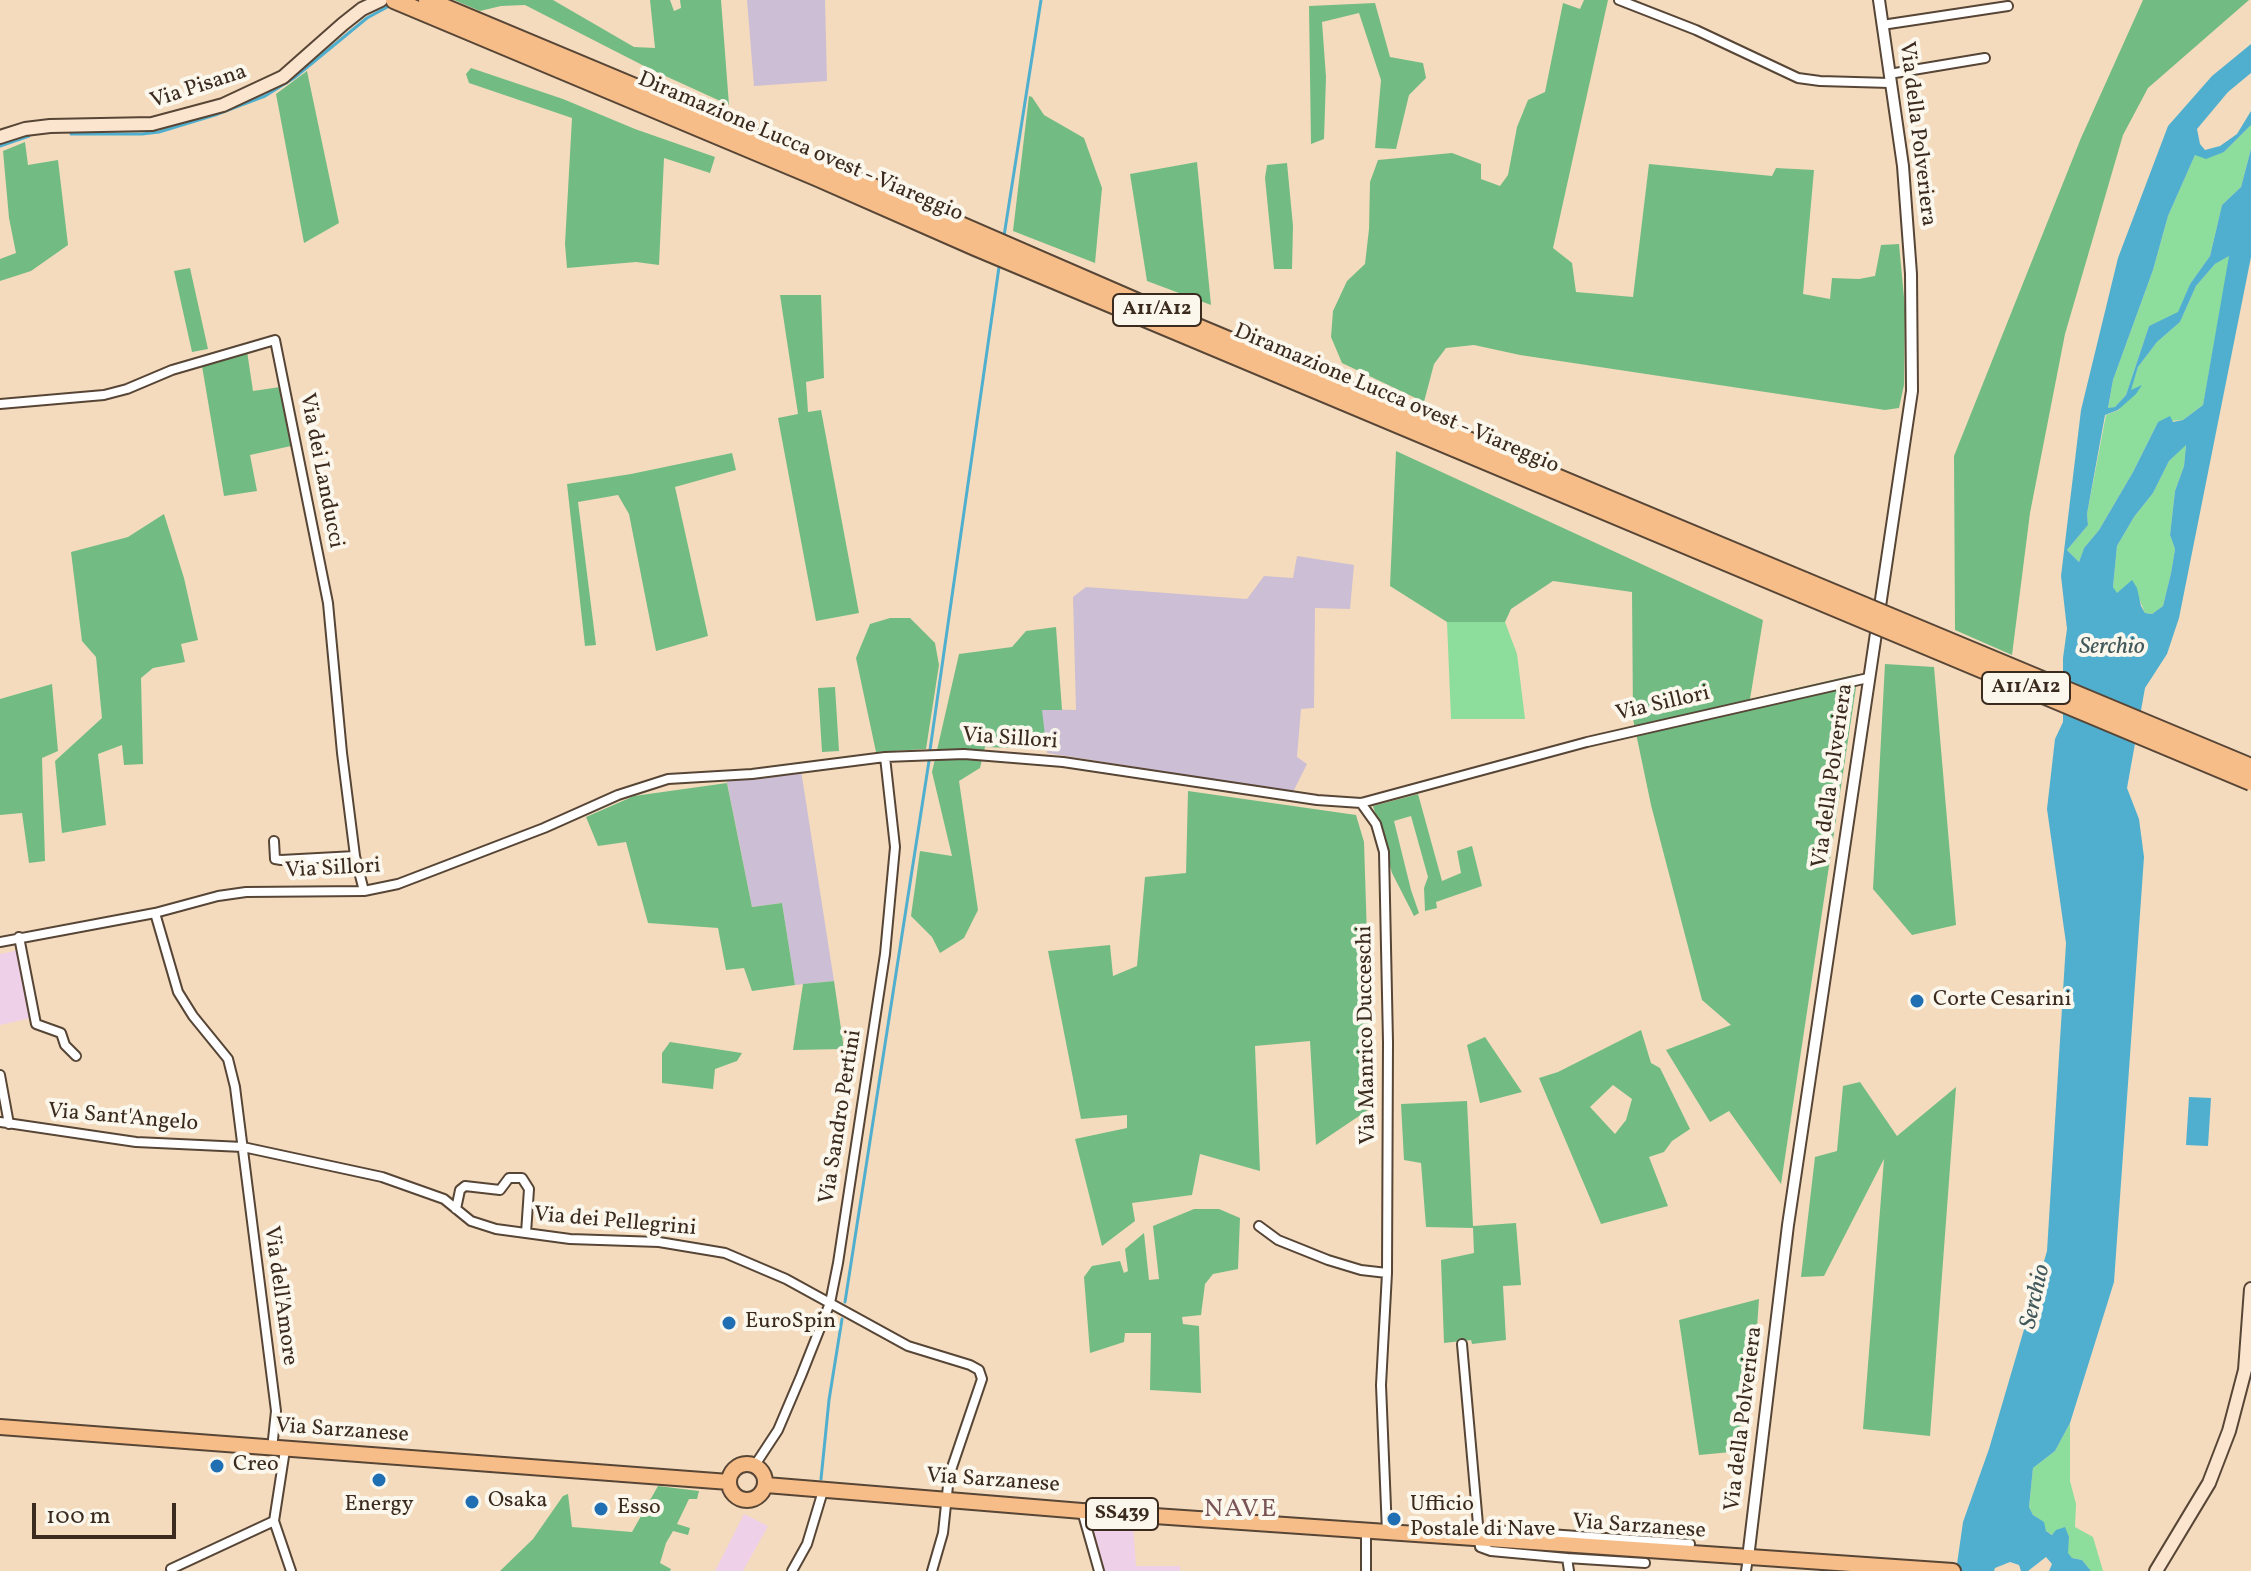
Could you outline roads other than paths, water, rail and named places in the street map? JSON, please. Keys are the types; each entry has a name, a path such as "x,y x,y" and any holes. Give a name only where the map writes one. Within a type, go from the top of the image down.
{"highway":[{"name":"Diramazione Lucca ovest - Viareggio","path":"394,0 509,40"},
{"name":"Diramazione Lucca ovest - Viareggio","path":"427,0 509,40 975,247 1804,588 2251,767"},
{"name":"Diramazione Lucca ovest - Viareggio","path":"1804,588 2251,782"}],"main road":[{"name":"Via Pisana","path":"0,137 25,129 50,126 152,124 223,105 283,77 362,9 381,0"},
{"path":"2156,1571 2209,1483 2245,1399 2251,1289"},
{"name":"Via Sarzanese","path":"0,1427 729,1482 733,1494 749,1501 760,1496 766,1485 945,1501 1387,1532 1479,1534 1747,1564 1925,1570"},
{"path":"729,1482 737,1466 755,1465 764,1473 766,1485"},
{"name":"SS439","path":"1925,1570 1953,1571"}],"street":[{"path":"1619,0 1696,30 1798,78 1820,81 1890,78 1985,58"},
{"name":"Via della Polveriera","path":"1747,1564 1788,1225 1912,391 1909,241 1903,166 1879,0"},
{"path":"1882,25 2008,6"},
{"name":"Via dei Landucci","path":"0,404 104,395 172,370 275,340 328,603 342,753 355,856 364,891"},
{"name":"Via Sillori","path":"0,942 155,913 246,892 364,891 429,873 618,795 668,779 752,774 885,757 964,754 1063,762 1317,800 1361,803 1603,738 1868,678"},
{"name":"Via Sandro Pertini","path":"755,1465 778,1430 830,1303 885,954 895,847 885,757"},
{"name":"Via Manrico Ducceschi","path":"1361,803 1376,824 1384,852 1388,1042 1387,1273 1381,1385 1387,1532"},
{"path":"274,841 275,859 355,856"},
{"name":"Via dell'Amore","path":"155,913 178,992 228,1059 235,1087 276,1411 279,1450 274,1521"},
{"path":"19,937 36,1024 61,1033 65,1045 76,1056"},
{"path":"0,1075 5,1123"},
{"name":"Via Sant'Angelo","path":"5,1123 136,1142 243,1147"},
{"name":"Via dei Pellegrini","path":"243,1147 382,1177 444,1199 471,1221 496,1229 570,1239 659,1242 725,1253 786,1279 872,1329 908,1346 970,1365 981,1373 982,1379 949,1476 945,1501"},
{"path":"456,1209 460,1190 465,1186 500,1190 509,1178 522,1178 529,1189 526,1233"},
{"path":"1259,1226 1278,1240 1328,1260 1361,1270 1387,1273"},
{"path":"1462,1344 1480,1547 1567,1558 1645,1563"},
{"path":"792,1571 807,1544 823,1491"},
{"path":"932,1571 943,1533 945,1501"},
{"path":"1082,1511 1099,1571"},
{"path":"171,1569 274,1521 291,1571"},
{"path":"1366,1530 1366,1571"},
{"path":"1479,1534 1690,1544"},
{"path":"1567,1558 1569,1571"}],"water":[{"name":"Serchio","path":"2251,44 2251,73 2228,92 2197,129 2200,144 2205,150 2220,146 2237,134 2251,111 2251,125 2224,152 2206,159 2195,155 2168,216 2153,270 2113,380 2108,408 2115,407 2126,395 2149,326 2178,312 2190,284 2210,256 2222,205 2241,187 2251,149 2251,257 2179,618 2167,654 2145,688 2127,788 2139,819 2144,857 2114,1282 2070,1423 2055,1451 2033,1468 2029,1507 2033,1515 2044,1522 2046,1531 2052,1535 2065,1527 2069,1537 2068,1553 2072,1558 2082,1560 2091,1571 2049,1571 2052,1564 2046,1557 2028,1571 2021,1571 2019,1565 2010,1562 1994,1571 1956,1571 1963,1522 1989,1449 2047,1251 2066,943 2047,809 2055,739 2063,722 2063,658 2067,629 2061,576 2081,410 2118,258 2168,126 2212,76","holes":["2229,256 2203,405 2183,420 2173,422 2170,416 2158,422 2133,472 2099,530 2084,548 2079,562 2067,550 2088,525 2087,514 2105,415 2118,410 2136,394 2142,385 2131,390 2138,367 2157,342 2180,322 2196,286 2215,264","2186,445 2184,466 2175,491 2170,535 2175,549 2163,606 2152,614 2145,613 2132,580 2117,593 2113,587 2117,546 2153,493 2169,461"]},
{"path":"2189,1097 2211,1098 2208,1146 2186,1145"}],"waterway":[{"path":"1004,236 1041,0"},
{"path":"71,134 159,132 265,96 294,78 367,18 391,5"},
{"path":"0,146 29,136"},
{"path":"930,750 999,267"},
{"path":"845,1302 929,761"},
{"path":"821,1479 842,1319"}],"place":[{"name":"Corte Cesarini","path":"1917,1001"},
{"name":"EuroSpin","path":"729,1323"},
{"name":"Creo","path":"217,1466"},
{"name":"Energy","path":"379,1480"},
{"name":"Osaka","path":"472,1502"},
{"name":"Esso","path":"601,1509"},
{"name":"Ufficio Postale di Nave","path":"1394,1519"}],"district":[{"name":"NAVE","path":"1241,1511"}]}
